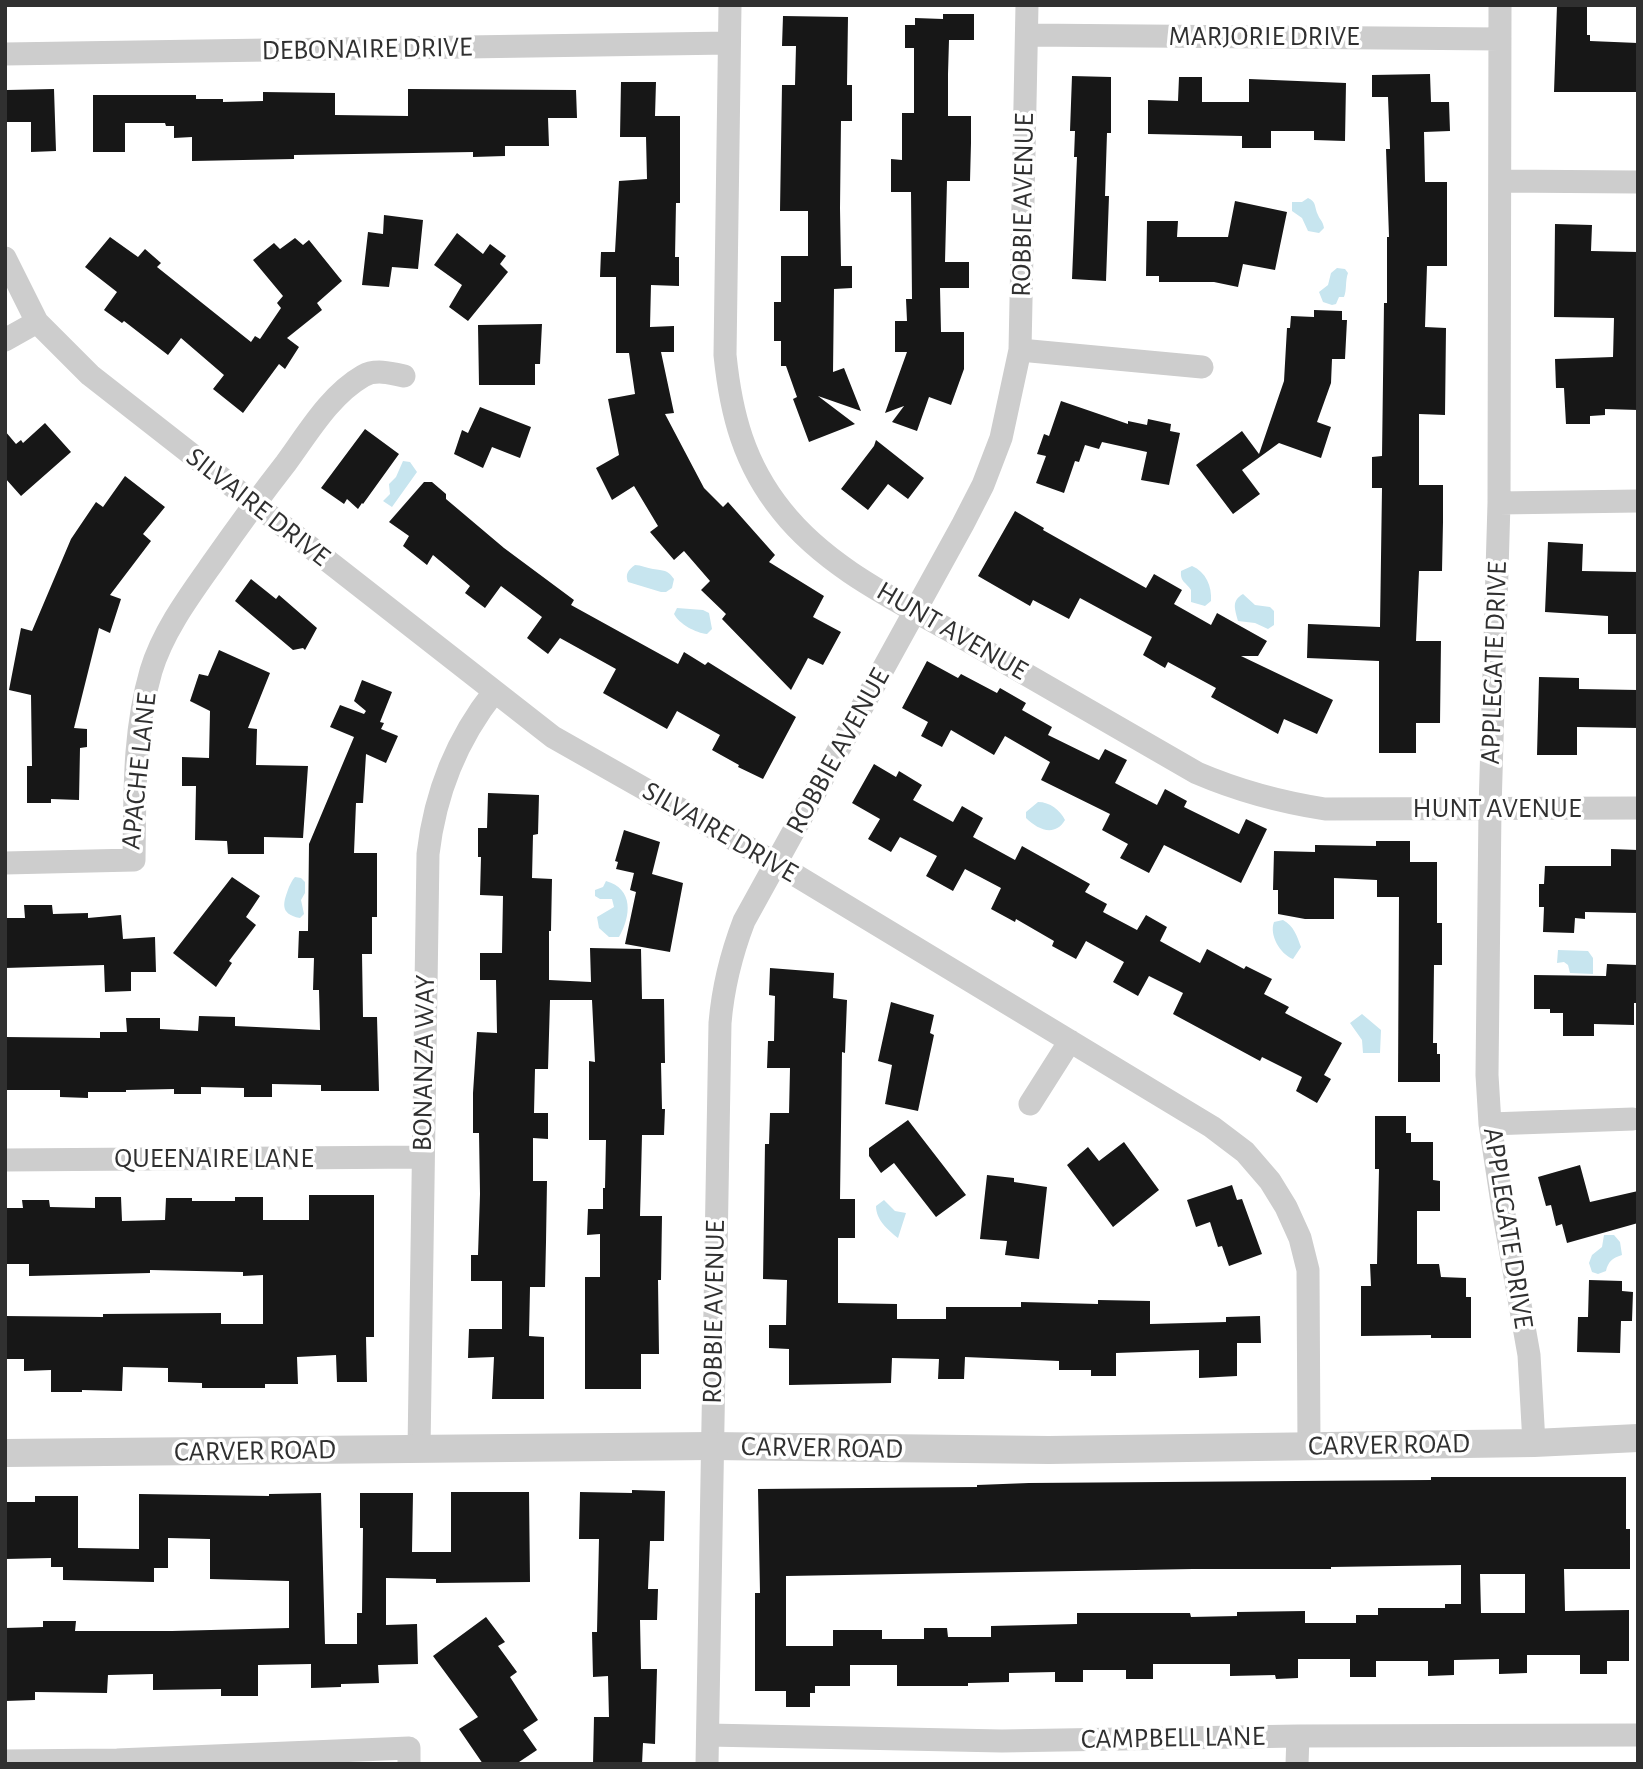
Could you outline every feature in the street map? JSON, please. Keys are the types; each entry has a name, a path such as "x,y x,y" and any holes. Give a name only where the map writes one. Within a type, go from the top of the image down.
{"street":[{"name":"HUNT AVENUE","path":"730,5 725,355 730,401 741,441 761,482 782,512 807,539 835,562 915,611 1197,773 1232,788 1281,802 1325,809 1638,808"},
{"name":"ROBBIE AVENUE","path":"707,1764 711,1446 720,1023 723,990 731,955 744,921 983,485 1001,438 1020,350 1027,5"},
{"name":"APPLEGATE DRIVE","path":"1500,5 1499,503 1490,809 1487,1075 1490,1124 1529,1355 1534,1443"},
{"name":"MARJORIE DRIVE","path":"1027,35 1500,39"},
{"name":"DEBONAIRE DRIVE","path":"5,54 730,43"},
{"path":"1500,180 1636,181"},
{"name":"SILVAIRE DRIVE","path":"5,258 37,322 90,375 553,737 777,864 1212,1126 1245,1152 1270,1181 1286,1207 1300,1238 1308,1270 1309,1446"},
{"path":"5,340 37,322"},
{"path":"1020,350 1202,367"},
{"path":"254,504 333,401 348,387 365,374 386,372 404,376"},
{"path":"1499,503 1638,501"},
{"name":"APACHE LANE","path":"5,863 134,860 136,754 140,713 152,668 171,626 190,595 254,504"},
{"name":"BONANZA WAY","path":"419,1450 428,853 432,820 441,786 460,741 494,692"},
{"path":"1030,1104 1070,1041"},
{"path":"1490,1124 1633,1119"},
{"name":"QUEENAIRE LANE","path":"5,1160 423,1157"},
{"name":"CARVER ROAD","path":"5,1454 711,1446 1035,1450 1534,1443 1638,1438"},
{"name":"CAMPBELL LANE","path":"708,1735 1002,1752 1298,1736 1638,1735"},
{"path":"1297,1764 1298,1736"},
{"path":"5,1761 117,1762 409,1756"}],"water":[{"path":"1308,198 1314,203 1324,226 1319,233 1308,231 1302,218 1292,211 1292,202 1302,202"},
{"path":"1337,268 1345,269 1348,273 1344,297 1339,297 1336,304 1332,305 1323,302 1319,292 1328,285 1331,273"},
{"path":"403,461 410,462 417,472 392,507 383,501 390,494 389,484 396,477"},
{"path":"635,565 667,572 674,579 672,588 661,592 628,582 628,572"},
{"path":"1192,566 1201,572 1209,585 1211,601 1205,606 1191,602 1191,590 1181,577 1181,571"},
{"path":"1243,594 1255,605 1270,607 1274,611 1274,625 1268,629 1255,623 1238,621 1235,602"},
{"path":"677,608 709,613 712,629 707,634 688,627 674,614"},
{"path":"1038,802 1047,803 1057,810 1065,820 1061,825 1056,829 1046,830 1026,818 1026,812"},
{"path":"295,877 305,882 305,893 301,900 304,914 300,918 288,913 284,906"},
{"path":"606,881 622,890 628,904 626,921 619,937 609,937 599,928 597,917 614,907 612,899 595,896 595,890 603,887"},
{"path":"1283,920 1292,928 1301,947 1293,959 1284,953 1274,938 1274,922"},
{"path":"1558,950 1588,951 1593,958 1593,974 1570,973 1568,965 1564,962 1557,963"},
{"path":"1362,1014 1381,1030 1380,1053 1363,1053 1362,1040 1350,1023"},
{"path":"884,1200 895,1211 906,1213 898,1238 878,1216 876,1206"},
{"path":"1604,1235 1614,1235 1620,1242 1622,1255 1611,1261 1606,1271 1598,1274 1592,1272 1589,1263 1592,1255 1602,1247"}],"building":[{"path":"1557,5 1587,5 1587,35 1590,35 1590,41 1638,43 1638,92 1554,92"},
{"path":"943,14 974,14 974,40 949,40 948,74 948,116 971,116 971,143 970,181 947,181 945,262 969,262 969,288 940,288 941,332 964,332 964,369 951,405 929,397 917,431 892,422 904,406 885,413 907,352 895,352 895,321 907,321 906,299 912,299 911,192 891,192 891,159 902,160 902,113 914,113 914,48 905,48 905,25 915,25 915,18 943,19"},
{"path":"783,16 848,17 847,85 852,85 852,121 841,121 840,208 841,266 852,266 852,288 834,289 833,372 844,368 861,411 818,396 855,424 809,442 793,399 797,397 786,366 781,366 781,341 774,341 774,302 781,302 781,256 808,256 808,211 780,211 782,85 795,85 796,46 782,46"},
{"path":"1430,74 1431,102 1449,102 1450,131 1424,132 1425,182 1447,182 1447,266 1427,266 1425,327 1446,328 1445,415 1419,414 1419,485 1443,485 1442,571 1419,571 1416,641 1441,641 1440,723 1416,723 1416,753 1379,753 1379,661 1307,658 1308,624 1380,627 1382,488 1372,488 1372,457 1382,456 1384,303 1387,303 1389,237 1386,149 1390,149 1388,97 1372,97 1372,75"},
{"path":"1072,76 1111,77 1111,133 1107,133 1105,196 1109,196 1106,281 1072,279 1077,157 1074,157 1075,131 1070,131"},
{"path":"1179,77 1202,77 1202,102 1249,102 1249,79 1346,83 1345,141 1314,140 1314,131 1271,131 1271,148 1242,148 1242,136 1148,134 1148,100 1178,101"},
{"path":"621,82 656,82 655,116 680,116 680,203 676,203 675,257 679,257 679,286 651,285 650,327 674,326 674,352 661,352 674,413 665,414 704,488 723,507 728,502 775,555 769,562 824,596 813,617 841,632 823,665 808,658 791,690 722,619 726,614 701,590 710,581 684,551 674,560 650,532 658,526 634,486 612,500 596,468 619,455 608,399 635,394 629,353 616,353 616,277 600,277 601,252 615,252 619,181 647,179 646,137 620,137"},
{"path":"54,89 56,151 31,152 31,122 7,122 7,90"},
{"path":"408,89 576,90 577,118 548,118 549,146 505,146 505,156 473,157 473,152 294,155 294,159 192,161 192,137 174,138 174,126 166,126 165,123 125,123 125,152 93,152 93,95 196,95 196,99 223,99 223,102 263,101 263,92 335,93 335,115 408,116"},
{"path":"1235,201 1287,212 1275,270 1243,264 1238,287 1214,282 1159,282 1159,276 1146,276 1147,221 1178,221 1177,237 1228,237"},
{"path":"384,215 423,220 418,269 392,267 389,287 362,285 368,232 383,234"},
{"path":"1555,224 1592,225 1591,251 1638,252 1638,410 1605,409 1605,415 1590,416 1590,424 1566,424 1564,388 1556,388 1555,359 1613,357 1614,318 1554,317"},
{"path":"457,233 483,254 490,244 506,256 500,264 508,272 468,321 449,307 462,285 434,265"},
{"path":"110,237 138,257 145,249 161,263 157,267 251,342 255,336 260,339 281,308 277,303 283,296 253,260 274,243 280,249 295,238 303,245 309,240 342,281 317,303 322,310 287,338 299,347 285,369 279,364 243,413 213,389 224,375 181,338 168,355 124,321 122,323 104,310 117,292 85,267"},
{"path":"1314,310 1342,311 1342,320 1347,320 1345,359 1332,359 1331,383 1317,422 1331,427 1321,458 1279,443 1242,470 1260,494 1233,514 1196,465 1242,431 1259,454 1284,381 1287,328 1290,328 1291,316 1314,317"},
{"path":"542,324 540,364 535,364 535,385 479,385 478,325"},
{"path":"1061,401 1128,424 1128,421 1147,425 1148,419 1171,424 1170,431 1180,433 1169,485 1141,480 1147,452 1102,442 1099,449 1085,445 1079,462 1075,461 1064,493 1036,483 1046,456 1037,454 1044,434 1049,436"},
{"path":"480,407 531,427 520,458 492,447 483,468 454,454 462,430 468,433"},
{"path":"45,423 71,452 21,496 5,478 5,431 16,444 21,440 23,443"},
{"path":"365,429 399,454 358,509 347,499 344,504 321,488"},
{"path":"876,440 924,478 908,499 888,484 868,510 841,489"},
{"path":"125,476 165,507 143,534 151,541 110,595 121,599 110,633 99,628 74,728 87,729 87,747 80,748 79,800 51,799 51,803 27,803 27,766 32,766 31,695 9,690 21,628 32,631 71,539 96,502 103,507"},
{"path":"424,482 432,482 446,494 446,499 504,548 574,600 571,605 678,664 684,652 705,665 708,662 796,717 763,779 712,750 720,735 677,711 667,729 603,693 616,669 560,638 548,654 527,638 542,617 501,586 485,608 465,593 470,586 433,555 427,565 403,546 409,536 389,522"},
{"path":"1015,511 1044,528 1043,530 1146,588 1154,574 1182,590 1174,604 1211,625 1217,613 1267,641 1258,656 1241,656 1333,700 1317,734 1284,719 1278,734 1211,697 1216,688 1168,662 1165,668 1143,655 1152,637 1080,598 1069,619 1033,600 1030,606 978,576"},
{"path":"1548,542 1583,544 1582,571 1638,572 1638,634 1608,634 1608,616 1545,612"},
{"path":"251,579 276,599 279,595 317,628 305,650 293,650 235,601"},
{"path":"219,650 270,673 248,728 257,729 256,765 308,766 303,838 264,837 264,854 228,854 227,841 195,840 196,786 182,786 182,757 209,758 210,711 190,701 199,674 208,676"},
{"path":"927,661 958,678 961,674 997,693 1000,688 1026,703 1022,710 1052,727 1048,735 1099,760 1105,749 1127,760 1115,783 1157,805 1165,789 1187,801 1184,807 1239,834 1246,819 1267,829 1241,883 1164,845 1149,873 1120,858 1128,844 1102,830 1110,814 1041,780 1050,762 1005,736 994,755 951,730 942,747 921,736 928,722 902,708"},
{"path":"1539,677 1579,678 1579,689 1638,690 1638,728 1577,727 1577,755 1537,755"},
{"path":"362,680 392,692 380,722 384,723 381,729 398,736 386,763 366,754 363,803 356,803 354,853 377,853 377,917 372,917 372,954 362,954 363,1017 377,1017 379,1091 321,1091 321,1085 272,1084 272,1097 244,1097 244,1088 201,1087 201,1094 174,1094 174,1089 126,1090 88,1092 88,1098 60,1097 60,1090 5,1090 5,1037 100,1038 100,1032 127,1032 126,1018 160,1018 160,1029 198,1031 199,1016 235,1017 235,1026 320,1030 319,990 313,990 314,958 298,958 299,931 308,931 309,844 354,737 330,727 340,705 364,714 366,711 354,701"},
{"path":"874,764 896,777 899,771 922,785 913,800 953,822 962,806 983,818 973,837 1015,860 1022,846 1090,884 1085,892 1107,904 1103,912 1137,930 1146,915 1167,927 1160,941 1200,963 1207,949 1244,969 1246,966 1272,979 1264,994 1289,1007 1285,1013 1342,1043 1324,1075 1331,1079 1317,1103 1296,1091 1302,1077 1262,1057 1260,1061 1173,1014 1183,993 1149,976 1138,996 1113,982 1124,962 1086,941 1076,959 1052,946 1054,941 1016,919 1015,922 991,909 1001,888 965,869 953,891 926,876 937,856 900,837 891,852 868,839 880,819 852,803"},
{"path":"488,793 539,795 538,834 533,835 532,878 552,879 549,980 591,982 590,948 641,949 642,999 664,999 665,1063 661,1063 664,1135 642,1135 640,1216 662,1216 661,1280 658,1280 659,1354 641,1354 641,1389 585,1389 585,1277 600,1277 600,1234 587,1235 588,1209 603,1209 606,1140 589,1140 589,1061 595,1062 592,1000 550,1000 548,1069 535,1069 534,1113 548,1113 548,1139 533,1138 533,1181 547,1181 545,1287 530,1287 529,1336 544,1337 544,1399 492,1399 494,1357 468,1358 469,1329 502,1329 502,1281 471,1281 471,1255 478,1255 480,1194 479,1133 473,1133 477,1032 497,1033 496,980 480,980 480,953 502,953 503,896 480,895 481,857 478,857 478,828 487,828"},
{"path":"624,830 660,842 652,874 683,883 670,952 625,944 636,892 630,890 634,873 616,869 618,862 615,861"},
{"path":"1376,841 1410,841 1410,862 1437,862 1437,923 1442,923 1442,965 1434,965 1433,1043 1437,1043 1437,1054 1440,1054 1440,1082 1398,1082 1399,897 1377,897 1377,880 1334,878 1334,919 1305,919 1278,914 1278,890 1273,890 1274,851 1315,852 1315,845 1376,846"},
{"path":"1611,849 1638,850 1638,913 1585,912 1585,919 1575,918 1574,933 1543,932 1544,907 1539,907 1539,884 1544,884 1545,866 1611,866"},
{"path":"232,877 260,896 246,917 256,925 229,961 232,963 216,987 173,953"},
{"path":"24,905 52,905 53,914 88,913 88,918 121,915 123,939 155,937 156,972 131,972 131,991 105,992 104,965 5,968 5,918 25,918"},
{"path":"1607,964 1638,965 1638,1003 1634,1003 1634,1025 1594,1024 1594,1036 1563,1036 1563,1013 1550,1013 1550,1009 1534,1009 1534,975 1606,976"},
{"path":"770,968 834,973 833,998 847,1000 845,1053 842,1052 840,1199 855,1199 855,1238 838,1238 838,1303 897,1304 897,1319 946,1319 946,1307 1021,1307 1021,1302 1098,1304 1098,1300 1150,1301 1150,1324 1226,1322 1226,1317 1260,1316 1261,1343 1237,1343 1237,1376 1199,1378 1199,1350 1116,1353 1116,1376 1091,1376 1091,1370 1059,1370 1059,1361 965,1357 964,1379 938,1379 939,1359 892,1358 891,1383 789,1385 789,1349 769,1348 769,1325 786,1325 787,1280 763,1279 765,1144 769,1144 770,1113 789,1113 790,1068 767,1068 768,1041 774,1041 775,996 769,995"},
{"path":"891,1002 934,1015 930,1033 934,1035 918,1111 885,1104 892,1065 878,1061"},
{"path":"1375,1116 1406,1116 1406,1133 1411,1133 1411,1142 1433,1142 1433,1180 1440,1181 1440,1211 1417,1211 1417,1264 1439,1264 1441,1277 1466,1278 1466,1297 1471,1297 1471,1338 1431,1338 1431,1335 1361,1336 1361,1286 1371,1286 1370,1264 1377,1264 1379,1169 1375,1169"},
{"path":"908,1120 966,1195 936,1217 894,1163 881,1173 869,1156 869,1148"},
{"path":"1124,1142 1159,1190 1113,1227 1067,1165 1088,1147 1099,1161"},
{"path":"1580,1165 1590,1202 1638,1191 1638,1223 1567,1243 1562,1224 1556,1226 1551,1205 1546,1206 1538,1177"},
{"path":"987,1175 1014,1178 1014,1182 1047,1187 1039,1259 1005,1255 1007,1241 980,1239"},
{"path":"1232,1185 1237,1200 1242,1199 1262,1254 1229,1266 1222,1246 1218,1247 1210,1222 1196,1227 1187,1200"},
{"path":"309,1195 374,1195 374,1337 366,1337 367,1382 337,1382 336,1355 297,1357 298,1384 265,1384 265,1388 202,1388 202,1383 168,1382 168,1368 123,1367 122,1391 51,1392 51,1370 24,1371 24,1359 5,1359 5,1316 103,1317 103,1314 221,1313 221,1324 263,1324 263,1275 243,1276 243,1272 150,1270 150,1273 29,1276 29,1264 5,1264 5,1208 23,1208 22,1200 49,1200 50,1207 95,1208 95,1197 121,1197 122,1221 165,1220 166,1198 235,1201 235,1197 263,1197 263,1220 309,1220"},
{"path":"1589,1280 1622,1281 1622,1291 1633,1292 1632,1321 1621,1321 1620,1353 1577,1352 1578,1317 1588,1317"},
{"path":"1431,1477 1626,1477 1626,1529 1630,1529 1630,1569 1564,1569 1565,1611 1629,1610 1629,1661 1607,1661 1607,1674 1580,1674 1580,1655 1527,1655 1527,1673 1499,1674 1499,1659 1454,1660 1454,1675 1428,1676 1428,1661 1376,1661 1376,1677 1350,1677 1350,1659 1298,1659 1298,1678 1276,1679 1275,1675 1230,1676 1230,1664 1153,1664 1153,1679 1126,1679 1126,1670 1083,1670 1083,1682 1055,1682 1055,1672 1009,1673 1009,1682 968,1683 968,1686 897,1686 897,1665 850,1665 850,1686 815,1686 815,1693 810,1693 810,1707 786,1707 786,1691 755,1691 755,1593 760,1593 758,1489 977,1487 1029,1483 1431,1480","holes":["1461,1565 1461,1604 1445,1604 1445,1608 1378,1608 1378,1615 1356,1615 1356,1623 1305,1623 1305,1611 1237,1612 1237,1616 1191,1617 1190,1613 1077,1613 1077,1624 991,1626 991,1637 948,1637 947,1628 924,1628 924,1639 882,1639 882,1630 833,1630 833,1646 786,1646 786,1576","1480,1574 1525,1574 1525,1613 1481,1613"]},
{"path":"632,1490 665,1491 664,1541 650,1541 648,1589 658,1589 657,1620 640,1620 641,1669 657,1669 655,1744 643,1743 642,1764 593,1764 594,1717 609,1717 608,1676 593,1677 592,1632 597,1632 599,1539 579,1539 580,1492 632,1493"},
{"path":"451,1492 529,1492 530,1582 436,1583 436,1579 386,1578 386,1625 417,1624 418,1664 378,1665 379,1683 311,1688 311,1664 258,1665 258,1696 221,1696 221,1689 153,1690 153,1674 108,1675 107,1693 35,1692 35,1700 5,1701 5,1628 43,1627 43,1621 76,1621 75,1631 289,1628 289,1581 210,1579 210,1539 168,1538 168,1568 154,1568 154,1582 63,1580 63,1567 51,1567 51,1558 5,1559 5,1502 35,1502 35,1496 78,1496 78,1548 139,1549 139,1494 269,1496 321,1493 325,1644 357,1644 357,1613 362,1613 363,1528 360,1528 360,1493 413,1493 412,1552 451,1552"},
{"path":"486,1617 505,1642 498,1646 517,1672 510,1677 538,1720 523,1730 537,1750 516,1764 483,1764 459,1729 478,1717 433,1656"}]}
